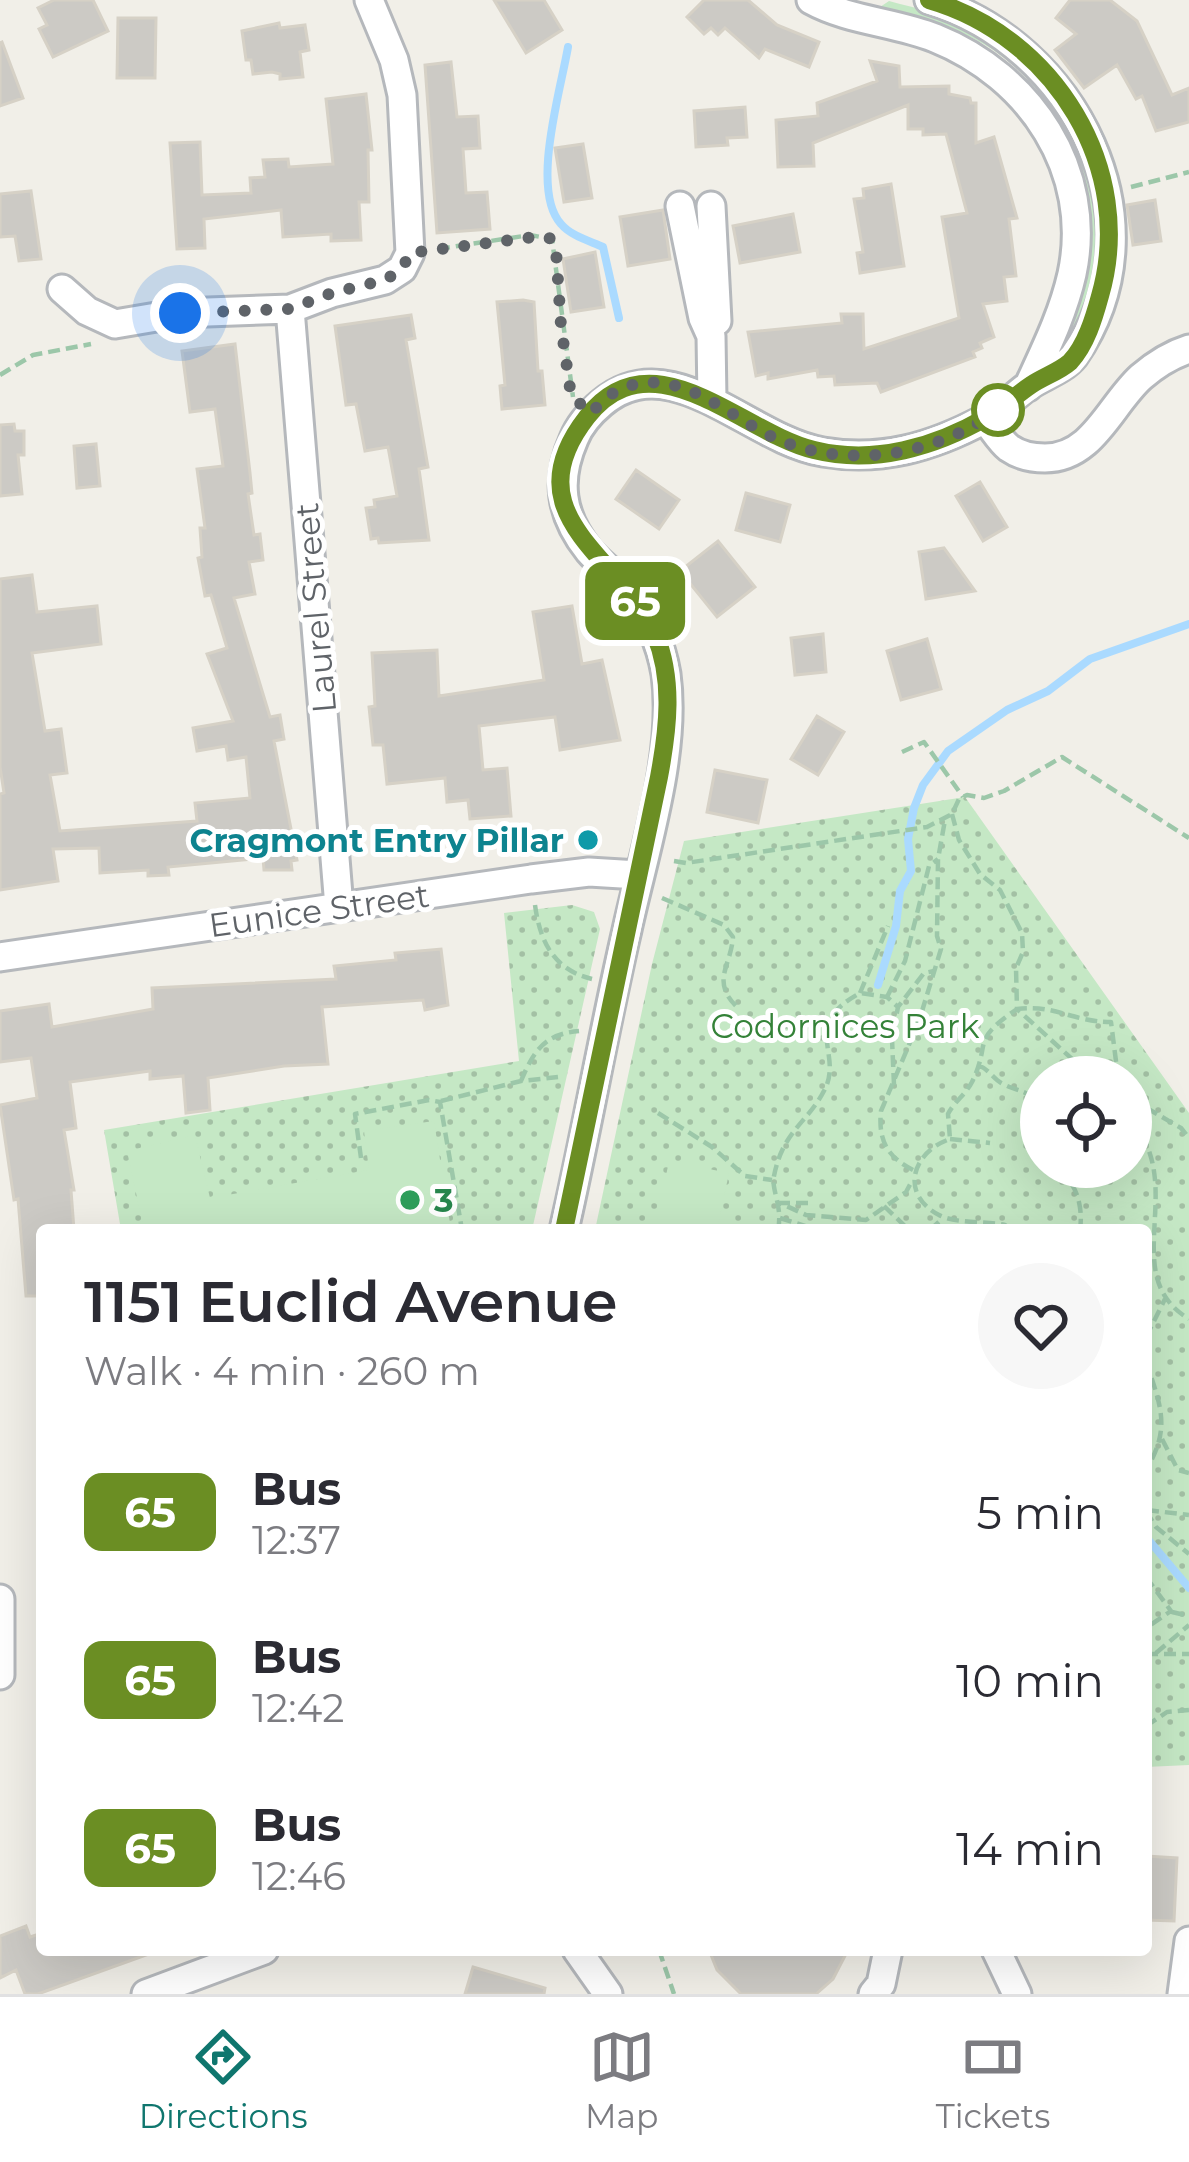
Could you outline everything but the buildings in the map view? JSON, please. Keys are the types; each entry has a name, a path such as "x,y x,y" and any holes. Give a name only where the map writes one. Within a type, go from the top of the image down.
{"street":[{"path":"62,289 87,311 115,324 180,313 290,309 385,280 402,269 410,253 402,95 369,0"},
{"path":"811,0 934,37 969,54 1016,89 1050,134 1073,195 1074,251 1063,307 1028,386"},
{"path":"565,1224 666,740 669,704 655,632 566,514 563,469 576,434 590,413 618,390 645,384 673,385 712,400 782,441 860,457 938,442 986,418 1070,362 1091,327 1105,279 1111,233 1107,192 1087,133 1053,81 1024,50 989,26 929,0"},
{"path":"680,206 703,318 711,336 712,400"},
{"path":"711,206 718,319 711,336"},
{"name":"Laurel Street","path":"290,309 339,907"},
{"path":"986,418 1008,447 1032,458 1060,458 1076,451 1098,430 1140,378 1169,356 1189,349"},
{"name":"Eunice Street","path":"0,957 589,872 638,875"},
{"path":"0,1600 0,1675"},
{"path":"1182,1994 1189,1941"},
{"path":"146,1994 249,1956"},
{"path":"582,1956 608,1994"},
{"path":"873,1994 887,1956"},
{"path":"999,1956 1017,1994"}],"path":[{"path":"1107,192 1189,172"},
{"path":"410,253 530,235 552,239 571,395 590,413"},
{"path":"0,375 33,355"},
{"path":"902,752 924,742 963,797"},
{"path":"963,797 984,798 1004,790 1062,757 1189,838"},
{"path":"674,861 928,827 952,814 963,797"},
{"path":"952,814 959,840 980,874 1000,890 1022,933 1023,952 1016,968 1017,1009 1069,1056"},
{"path":"913,1170 898,1162 882,1141 881,1112 941,949 938,860 945,818"},
{"path":"887,997 905,962 929,866 938,860"},
{"path":"662,898 724,925 733,937 721,976 724,994 736,1006"},
{"path":"535,905 547,950 559,964 592,980"},
{"path":"779,1224 780,1202 772,1180 788,1135 824,1090 826,1041 834,1011 860,993 887,926"},
{"path":"894,1085 892,1039 898,1007 924,973 935,971"},
{"path":"860,993 887,997 898,1007"},
{"path":"950,1139 948,1114 970,1087 980,1046 992,1027 1017,1009 1043,1006 1083,1022 1111,1022 1115,1056"},
{"path":"521,1081 534,1051 544,1042 555,1034 581,1031"},
{"path":"978,1065 1003,1084 1020,1087"},
{"path":"361,1158 355,1114 558,1077"},
{"path":"440,1102 461,1224"},
{"path":"1152,1112 1189,1138"},
{"path":"658,1113 712,1147 745,1176 772,1180"},
{"path":"1152,1138 1157,1142"},
{"path":"864,1224 906,1192 921,1155 950,1139 990,1143"},
{"path":"912,1181 928,1207 943,1218 996,1224"},
{"path":"1073,1188 1081,1224"},
{"path":"780,1202 808,1203"},
{"path":"780,1202 806,1215 866,1220"},
{"path":"884,1207 902,1224"},
{"path":"780,1218 799,1224"},
{"path":"936,1224 943,1218"},
{"path":"1163,1246 1166,1297 1189,1319"},
{"path":"1152,1325 1166,1297"},
{"path":"1152,1378 1160,1402 1162,1439 1178,1470 1189,1473"},
{"path":"1152,1458 1162,1439"},
{"path":"1152,1510 1189,1514"},
{"path":"1152,1520 1189,1554"},
{"path":"1152,1585 1171,1611 1189,1620 1156,1653"},
{"path":"1152,1624 1171,1611"},
{"path":"1152,1653 1189,1654"},
{"path":"1152,1722 1168,1712 1189,1710"},
{"path":"660,1956 674,1994"}],"green space":[{"path":"889,1 956,21 1007,53 1034,78 1075,140 1096,211 1097,248 1088,294 1062,354 1084,281 1088,221 1084,187 1060,123 1018,70 991,48 950,28 880,7"},
{"name":"Codornices Park","path":"965,797 1149,1056 1020,1056 1020,1188 1152,1188 1152,1061 1189,1113 1189,1765 1152,1767 1152,1224 596,1224 652,964 684,841"},
{"path":"572,905 594,912 600,929 533,1224 120,1224 104,1130 519,1061 504,913"},
{"path":"434,1121 450,1224 143,1224 127,1151 195,1135 210,1198 369,1170 364,1131"},
{"path":"669,1161 729,1173 718,1224 656,1224"}],"waterway":[{"path":"568,47 550,138 548,188 561,224 603,247 619,318"},
{"path":"878,985 896,926 900,891 911,871 908,839 914,808 923,785 948,751 1007,710 1048,691 1090,659 1189,624"},
{"path":"1152,1544 1189,1588"}],"bus line":[{"name":"65","path":"565,1224 659,777 669,704 655,632 566,514 563,469 576,434 590,413 618,390 673,385 712,400 782,441 818,452 860,457 902,452 938,442 997,412 1028,386 1070,362 1091,327 1105,279 1111,233 1107,192 1087,133 1053,81 1024,50 989,26 929,0"}],"place":[{"name":"Cragmont Entry Pillar","path":"588,840"},
{"name":"3","path":"410,1200"}],"route":[{"path":"180,313 290,309 385,280 402,269 410,253 543,236 552,239 556,250 571,395 590,413 618,390 673,385 712,400 782,441 860,457 938,442 998,410"}]}
